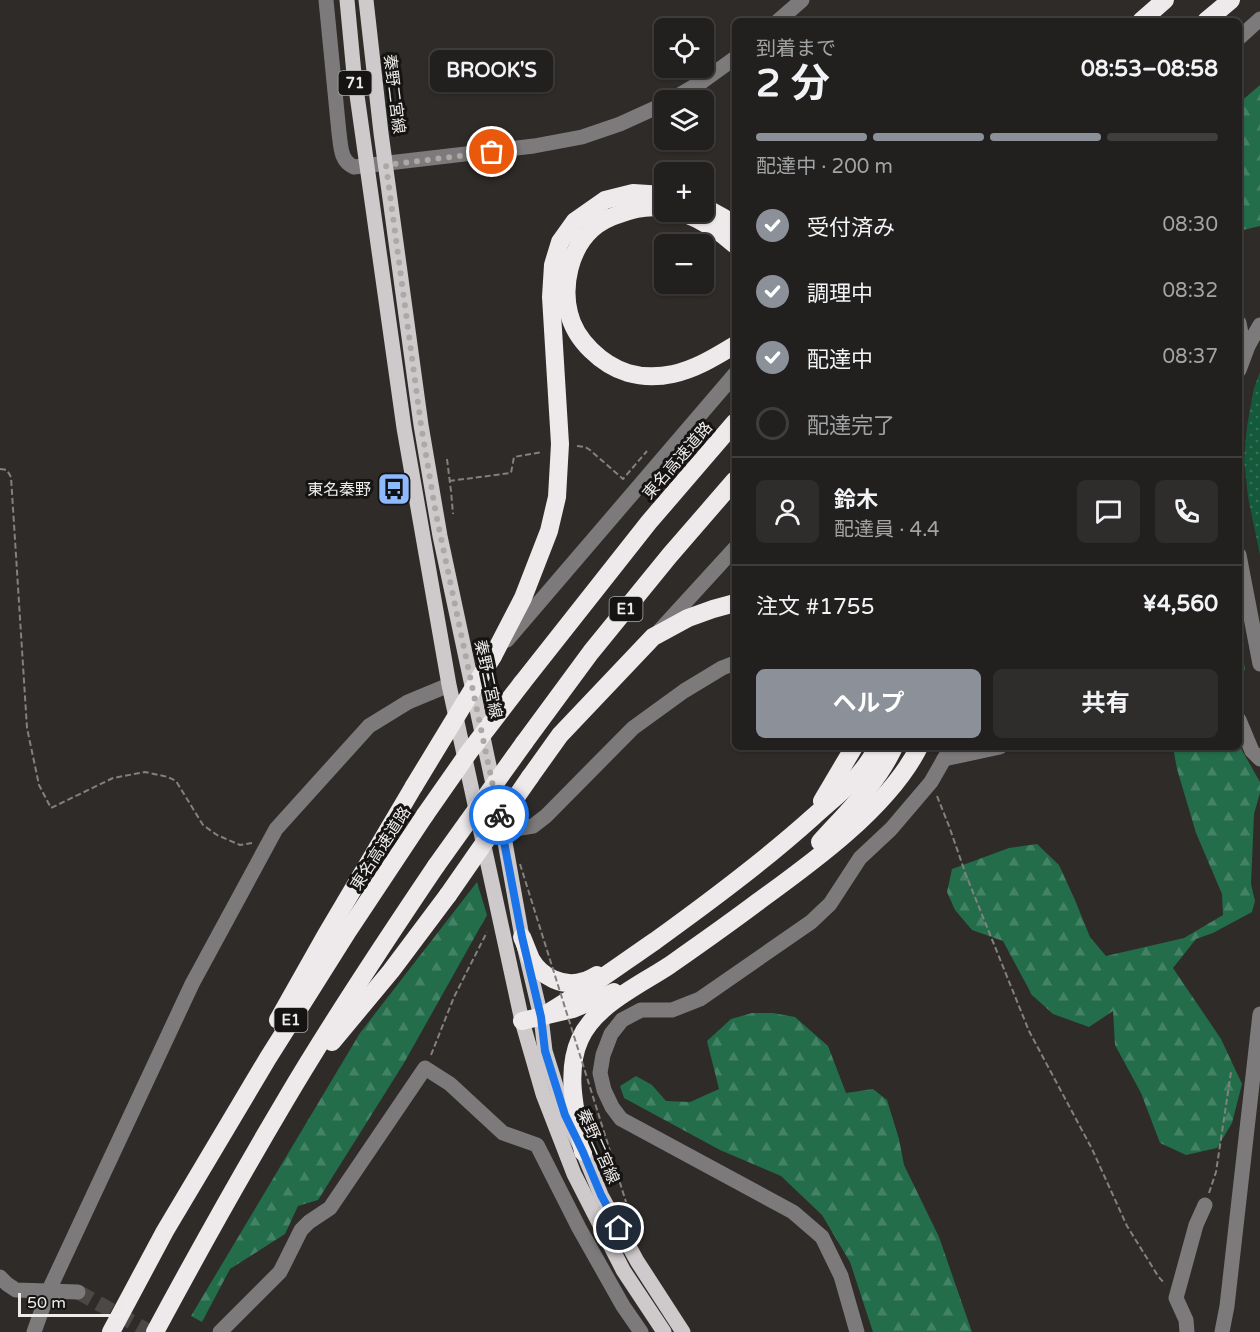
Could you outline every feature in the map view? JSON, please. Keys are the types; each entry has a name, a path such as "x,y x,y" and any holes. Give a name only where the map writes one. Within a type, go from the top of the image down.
{"highway":[{"path":"1144,18 1165,0"},
{"path":"1210,18 1231,0"},
{"path":"1226,18 1245,0"},
{"path":"165,1231 269,1035 414,786 493,656 523,598 549,531 557,497 560,444 551,297 553,265 560,242 574,221 605,200 633,193 654,194"},
{"path":"654,208 642,207 608,218 593,228 581,242 573,256 568,276 569,315 576,330 597,356 627,373 644,376 672,374 691,368 732,347"},
{"path":"714,212 732,225"},
{"path":"704,222 717,229 732,242"},
{"name":"東名高速道路","path":"111,1332 165,1231 268,1058 354,921 425,815 469,752 522,683 650,522 732,426"},
{"name":"E1","path":"155,1332 235,1186 286,1099 372,961 436,866 591,652 732,483"},
{"path":"286,1099 391,971 448,895 560,735 653,637 688,618 732,604"},
{"path":"810,820 853,750"},
{"path":"541,1017 572,999 622,964 771,854 849,785 872,759 876,750"},
{"path":"777,889 865,792 877,777 892,750"},
{"path":"583,1152 575,1108 573,1064 580,1038 586,1027 611,1003 673,963 777,889 820,855 873,807 899,779 917,750"},
{"path":"522,937 538,968 549,978 565,983 582,982 622,964"},
{"path":"522,1021 573,1010 673,963"}],"main road":[{"name":"秦野二宮線","path":"347,0 354,74 404,428 449,685 522,1021 543,1094 574,1174 622,1270 664,1332"},
{"name":"秦野二宮線","path":"366,0 421,425 438,525 522,937 541,1017 545,1051 565,1115 601,1195 637,1261 683,1332"}],"street":[{"path":"326,0 342,154 348,165 354,167 534,146 582,136 620,124 654,109"},
{"path":"781,18 798,1"},
{"path":"1242,35 1260,19"},
{"path":"688,90 732,60"},
{"path":"1242,362 1260,325"},
{"path":"1242,339 1248,346"},
{"path":"493,656 732,377"},
{"path":"653,637 732,551"},
{"path":"1242,563 1253,594 1260,664"},
{"path":"502,831 533,826 546,816 633,728 684,691 732,664"},
{"path":"34,1332 49,1290 192,984 276,829 369,726 408,702 449,685"},
{"path":"1242,727 1252,752 1260,759"},
{"path":"857,1332 841,1276 822,1237 793,1212 621,1119 604,1090 600,1073 601,1064 611,1034 622,1020 641,1010 672,1010 700,999 812,922 830,904 860,858 891,829 931,782 948,753 974,750"},
{"path":"1222,1332 1253,1135 1260,1014"},
{"path":"220,1332 280,1272 301,1230 330,1208 425,1068 450,1084 503,1133 537,1145 579,1228 623,1306 641,1332"},
{"path":"1187,1332 1186,1320 1176,1298 1196,1225 1205,1205"},
{"path":"0,1277 16,1290 78,1292"}],"path":[{"path":"578,446 590,450 623,479 647,451"},
{"path":"449,481 511,473 514,457 542,452"},
{"path":"0,469 7,470 11,477 27,728 39,785 51,808 113,778 145,772 176,780 203,825 217,836 240,845 270,840"},
{"path":"931,782 1029,1031 1092,1149 1127,1226 1158,1276 1176,1298"},
{"path":"520,864 626,1202"},
{"path":"425,1068 454,997 488,929"},
{"path":"1205,1205 1216,1172 1231,1072"}],"green space":[{"path":"1260,85 1260,226 1242,230 1242,100"},
{"path":"1260,372 1260,555 1248,497 1244,460 1247,426 1254,388"},
{"path":"1242,652 1245,669 1242,676"},
{"path":"1174,750 1242,750 1260,782 1260,793 1254,814 1251,884 1255,901 1252,912 1213,933 1196,939 1173,968 1221,1039 1242,1084 1232,1123 1217,1148 1186,1155 1160,1143 1141,1093 1115,1045 1113,1011 1089,1027 1053,1014 1032,995 1003,941 972,930 955,910 947,892 952,869 1009,848 1037,844 1059,865 1090,937 1106,956 1184,938 1223,915 1222,894 1196,833"},
{"path":"477,882 487,915 404,1063 318,1200 298,1206 285,1234 230,1269 202,1322 191,1316 360,1033"},
{"path":"752,1013 773,1013 795,1017 828,1046 846,1093 873,1089 887,1100 904,1165 939,1237 972,1332 873,1332 850,1262 822,1215 781,1176 720,1150 624,1098 620,1086 636,1076 652,1085 666,1101 690,1102 719,1089 707,1041 731,1019"}],"tunnel":[{"path":"78,1292 150,1332"}],"way so far":[{"path":"492,152 386,165 421,425 436,514 499,815"}],"place":[{"name":"BROOK'S","path":"492,152"},
{"name":"東名秦野","path":"394,489"}],"route":[{"path":"499,815 522,937 541,1017 545,1051 565,1115 601,1195 619,1228"}]}
